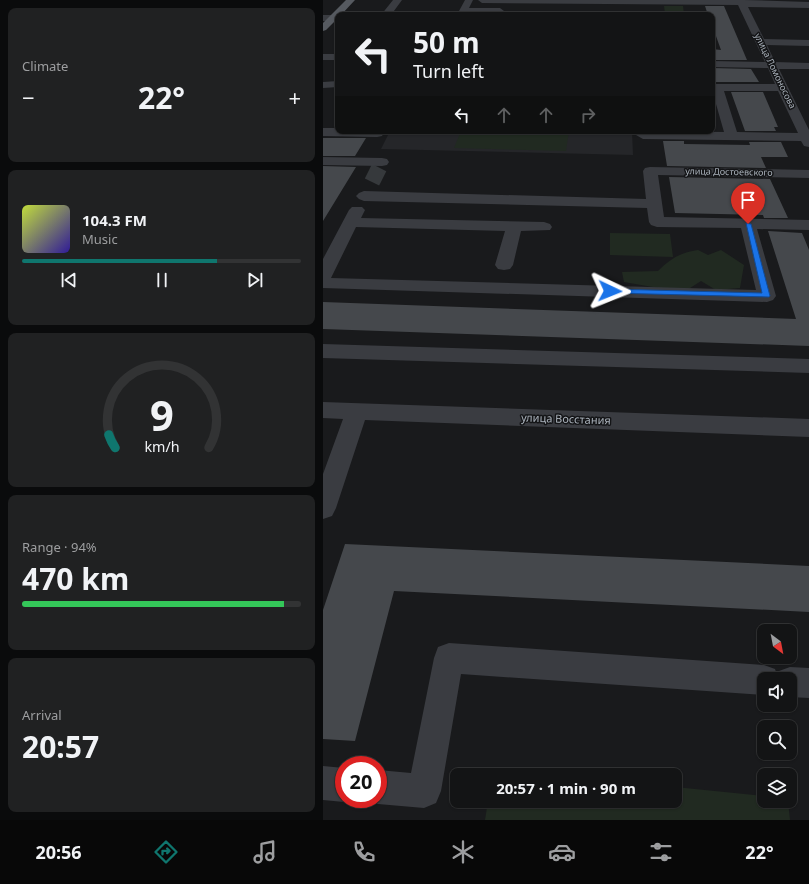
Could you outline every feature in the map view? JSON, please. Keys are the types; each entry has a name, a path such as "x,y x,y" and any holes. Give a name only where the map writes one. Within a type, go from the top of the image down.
{"main road":[{"path":"336,12 351,0"},
{"path":"323,28 328,18"}],"street":[{"path":"388,12 398,0"},
{"path":"463,12 469,0"},
{"path":"482,0 808,2"},
{"path":"618,12 623,1"},
{"path":"697,1 700,12"},
{"name":"улица Ломоносова","path":"741,2 784,88 808,141"},
{"path":"485,12 508,11"},
{"path":"761,42 809,42"},
{"path":"323,57 335,57"},
{"path":"715,64 809,66"},
{"path":"323,96 331,85"},
{"path":"733,136 715,87 784,88"},
{"path":"790,101 803,101"},
{"path":"323,132 335,132"},
{"path":"643,135 733,136 808,141"},
{"path":"323,161 382,162"},
{"name":"улица Достоевского","path":"654,204 650,171 809,174"},
{"path":"323,276 368,189 654,204 657,222 809,225"},
{"path":"351,222 543,227"},
{"path":"323,283 767,296 748,224"},
{"path":"505,265 514,227"},
{"path":"323,351 809,366"},
{"name":"улица Восстания","path":"323,410 809,428"},
{"path":"323,508 357,412"},
{"path":"387,788 424,791 449,658 757,680"},
{"path":"797,682 809,683"},
{"path":"323,783 335,784"}],"shaded area":[{"path":"664,6 683,6 684,12 665,12"},
{"path":"388,134 632,134 633,155 381,149"},
{"path":"460,134 569,134 566,151 454,148"},
{"path":"610,233 670,234 673,257 610,255"},
{"path":"698,250 708,255 721,250 744,265 740,288 716,290 701,281 687,290 664,289 624,282 622,272 658,271 676,257 686,252"},
{"path":"682,788 757,795 757,808 789,808 790,820 485,820 487,808 682,808"}],"building":[{"path":"705,6 724,6 747,60 715,60 715,49 721,50 715,33 715,12 707,12"},
{"path":"715,68 751,69 759,82 715,82"},
{"path":"731,92 763,92 778,127 774,127 776,131 745,131"},
{"path":"323,138 366,138 355,156 323,156"},
{"path":"663,141 684,141 684,144 750,145 749,142 781,142 788,157 761,157 766,168 667,166"},
{"path":"323,166 356,167 323,221"},
{"path":"669,177 770,179 788,218 764,218 763,215 675,213"},
{"path":"768,231 802,233 809,250 809,346 323,329 323,302 796,319"},
{"path":"345,544 809,566 809,612 394,591 355,741 323,739 323,610"}],"tunnel":[{"path":"372,182 382,162"}],"route":[{"path":"610,291 767,296 748,224"}]}
